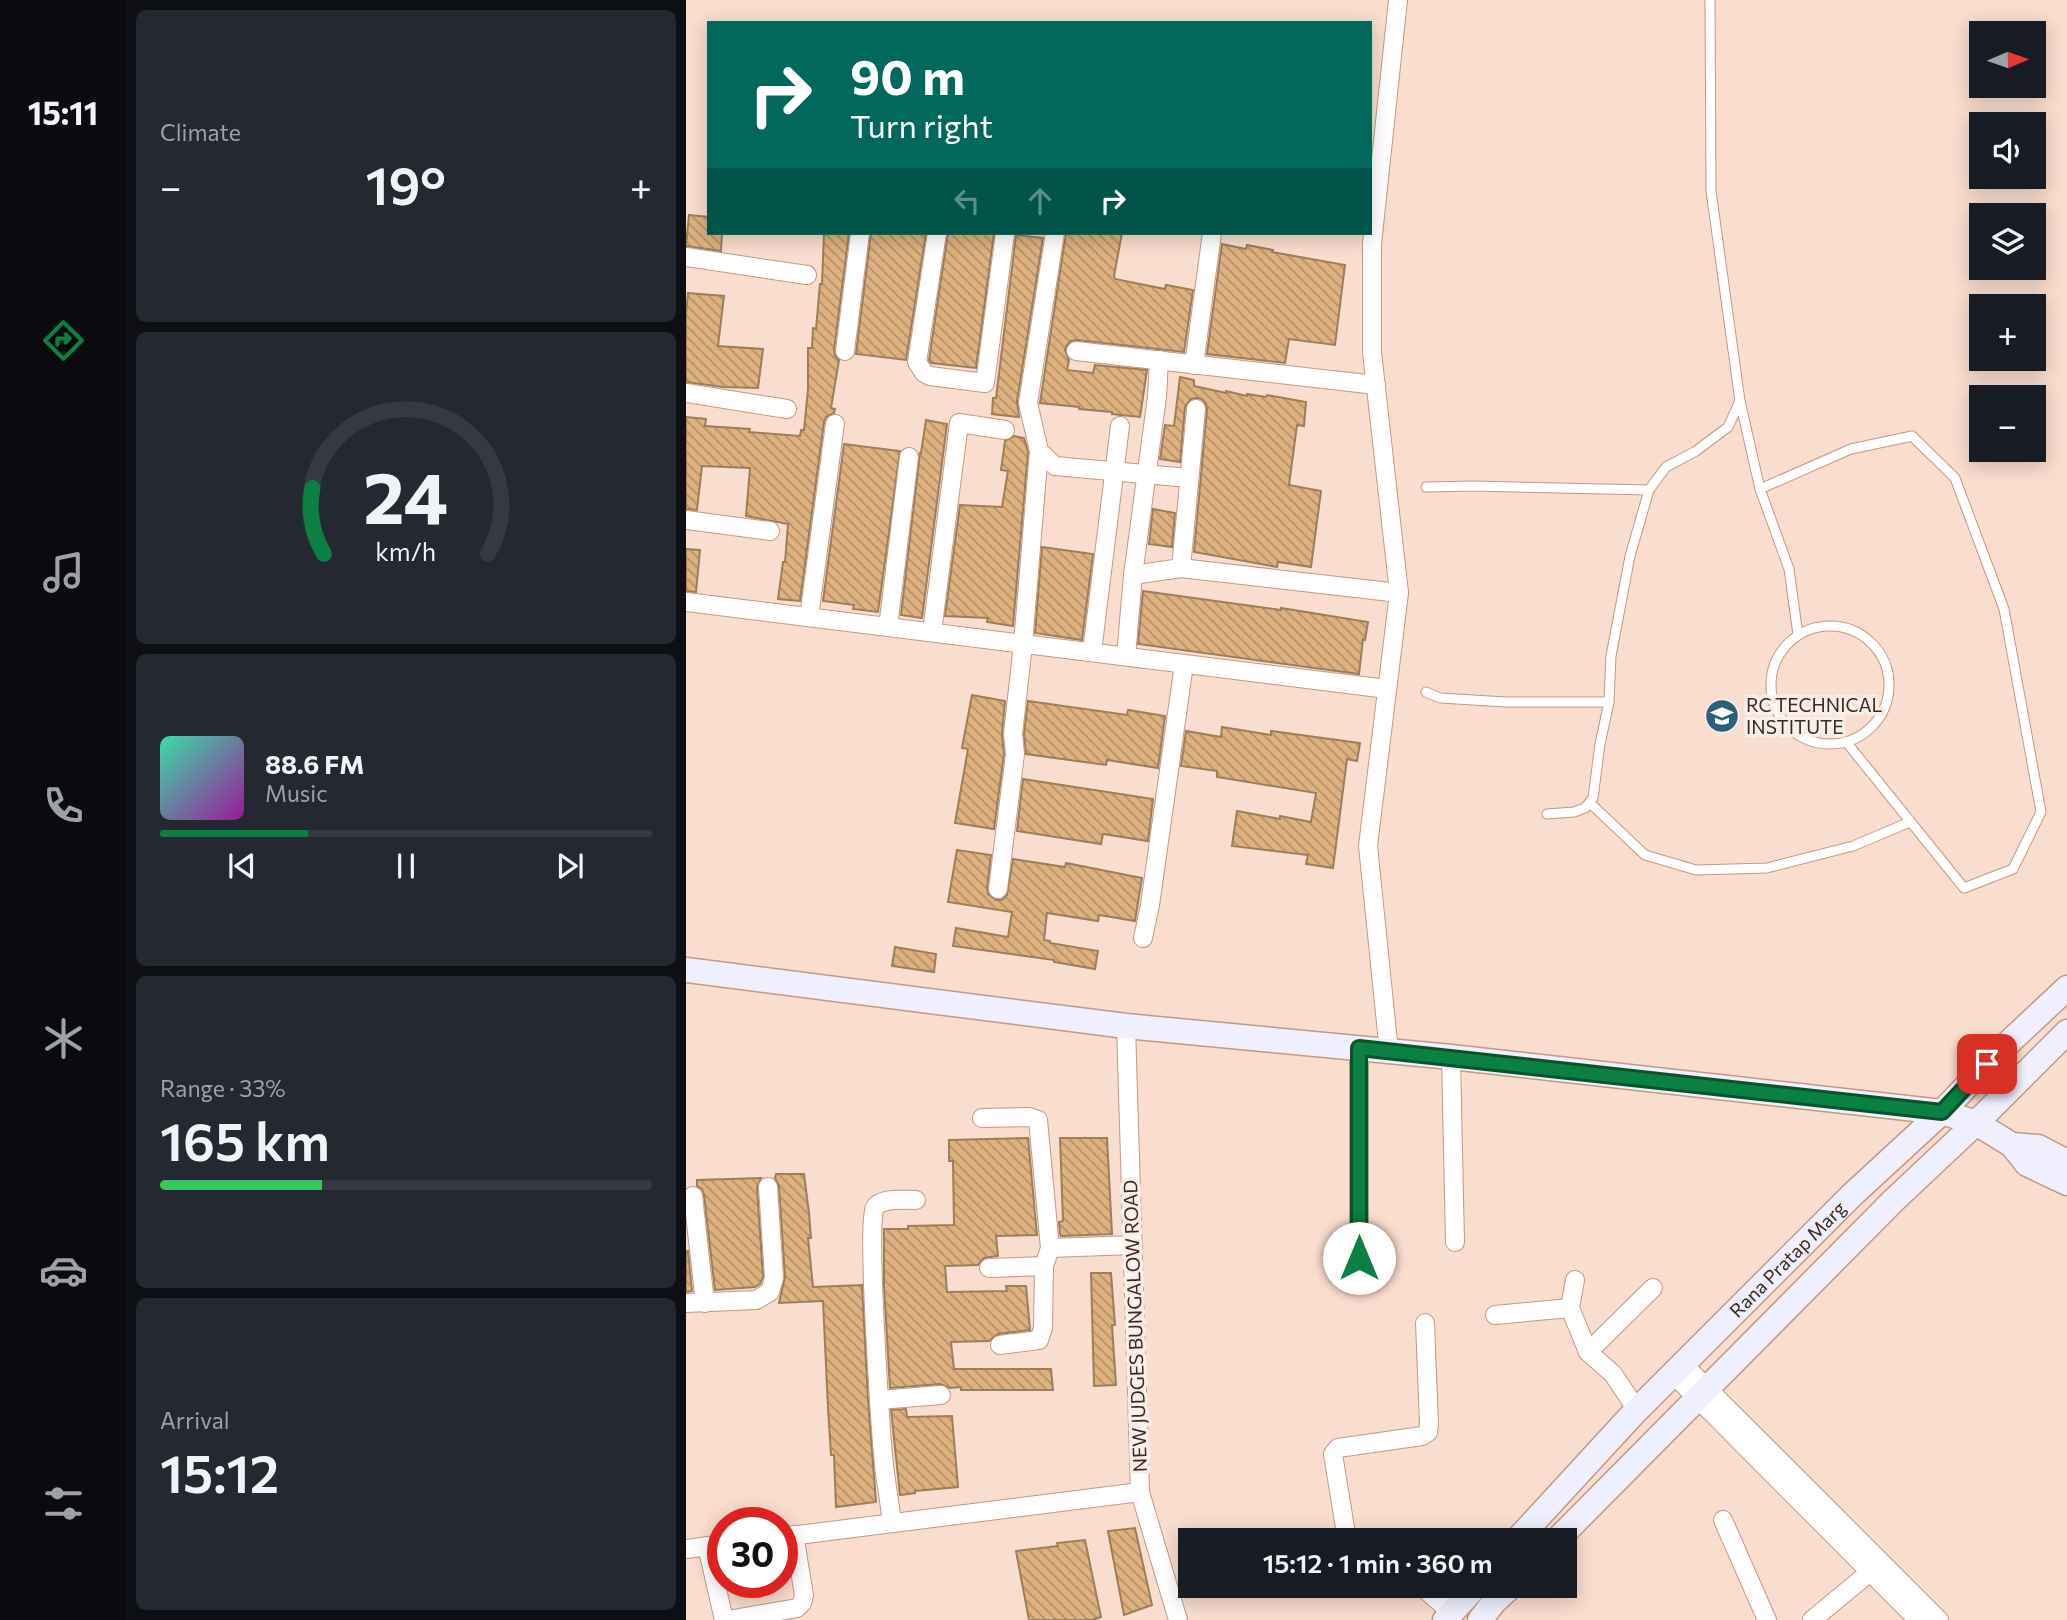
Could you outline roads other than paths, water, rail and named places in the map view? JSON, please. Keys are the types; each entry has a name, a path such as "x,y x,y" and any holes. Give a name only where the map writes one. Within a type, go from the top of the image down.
{"main road":[{"path":"686,970 1126,1026 1451,1057 1942,1112 1976,1123 2012,1145 2027,1164 2067,1183"},
{"name":"Rana Pratap Marg","path":"1528,1528 1637,1410 1852,1195 1942,1112 2002,1049 2067,988"},
{"name":"Rana Pratap Marg","path":"1569,1528 1893,1201 2067,1032"},
{"path":"2012,1145 2038,1147 2067,1162"},
{"path":"1448,1616 1465,1598"},
{"path":"1480,1620 1498,1598"}],"street":[{"path":"1389,1052 1368,846 1399,593 1372,352 1373,223 1377,132 1398,0"},
{"path":"845,351 860,235"},
{"path":"937,235 917,362 924,373 930,376 985,383 1005,235"},
{"path":"998,889 1015,754 1013,734 1040,451 1028,403 1055,235"},
{"path":"1194,365 1212,235"},
{"path":"686,257 807,275"},
{"path":"1076,351 1376,386"},
{"path":"1126,656 1133,575 1157,397 1159,360"},
{"path":"686,393 787,409"},
{"path":"1181,568 1196,409"},
{"path":"932,632 959,423 1004,429"},
{"path":"809,617 835,424"},
{"path":"1092,652 1120,426"},
{"path":"1040,451 1055,466 1189,478"},
{"path":"888,627 909,457"},
{"path":"686,520 770,531"},
{"path":"1133,575 1181,568 1399,593"},
{"path":"686,602 1387,689"},
{"path":"1143,938 1184,664"},
{"name":"NEW JUDGES BUNGALOW ROAD","path":"1126,1026 1140,1492 1178,1620"},
{"path":"1359,1048 1359,1258"},
{"path":"1451,1057 1455,1242"},
{"path":"982,1118 1029,1117 1038,1120 1050,1248 1044,1266 1043,1328 1039,1340 1000,1345"},
{"path":"686,1303 756,1300 770,1292 774,1278 768,1187"},
{"path":"693,1196 705,1303"},
{"path":"892,1523 879,1400 871,1238 873,1209 889,1201 916,1200"},
{"path":"1050,1248 1133,1245"},
{"path":"989,1268 1044,1266"},
{"path":"1575,1280 1570,1308 1588,1352 1613,1374 1637,1410"},
{"path":"1588,1352 1653,1288"},
{"path":"1495,1315 1570,1308"},
{"path":"1345,1528 1332,1454 1338,1448 1422,1436 1428,1432 1425,1323"},
{"path":"1678,1369 1938,1620"},
{"path":"1703,1393 1917,1620"},
{"path":"879,1400 941,1395"},
{"path":"798,1535 1140,1492"},
{"path":"1723,1520 1767,1620"},
{"path":"686,1549 707,1546"},
{"path":"1812,1620 1870,1572"},
{"path":"723,1598 726,1620 797,1608 804,1595 798,1573"},
{"path":"1432,1598 1448,1616"}],"lane":[{"path":"1710,0 1711,191 1740,401 1760,489 1789,569 1798,635"},
{"path":"1547,814 1574,812 1585,808 1592,798 1609,702 1611,656 1630,556 1649,490 1666,467 1696,451 1728,427 1740,401"},
{"path":"1760,489 1852,449 1912,436 1955,478 2004,609 2041,812 2013,869 1964,888 1847,743"},
{"path":"1426,487 1649,490"},
{"path":"1820,626 1842,626 1868,639 1883,657 1890,687 1876,724 1847,743 1813,743 1786,725 1775,708 1771,682 1783,649 1798,635 1820,626"},
{"path":"1426,692 1440,698 1506,702 1609,702"},
{"path":"1590,803 1645,855 1696,870 1767,868 1853,846 1910,822"}],"place":[{"name":"RC TECHNICAL INSTITUTE","path":"1722,716"}]}
